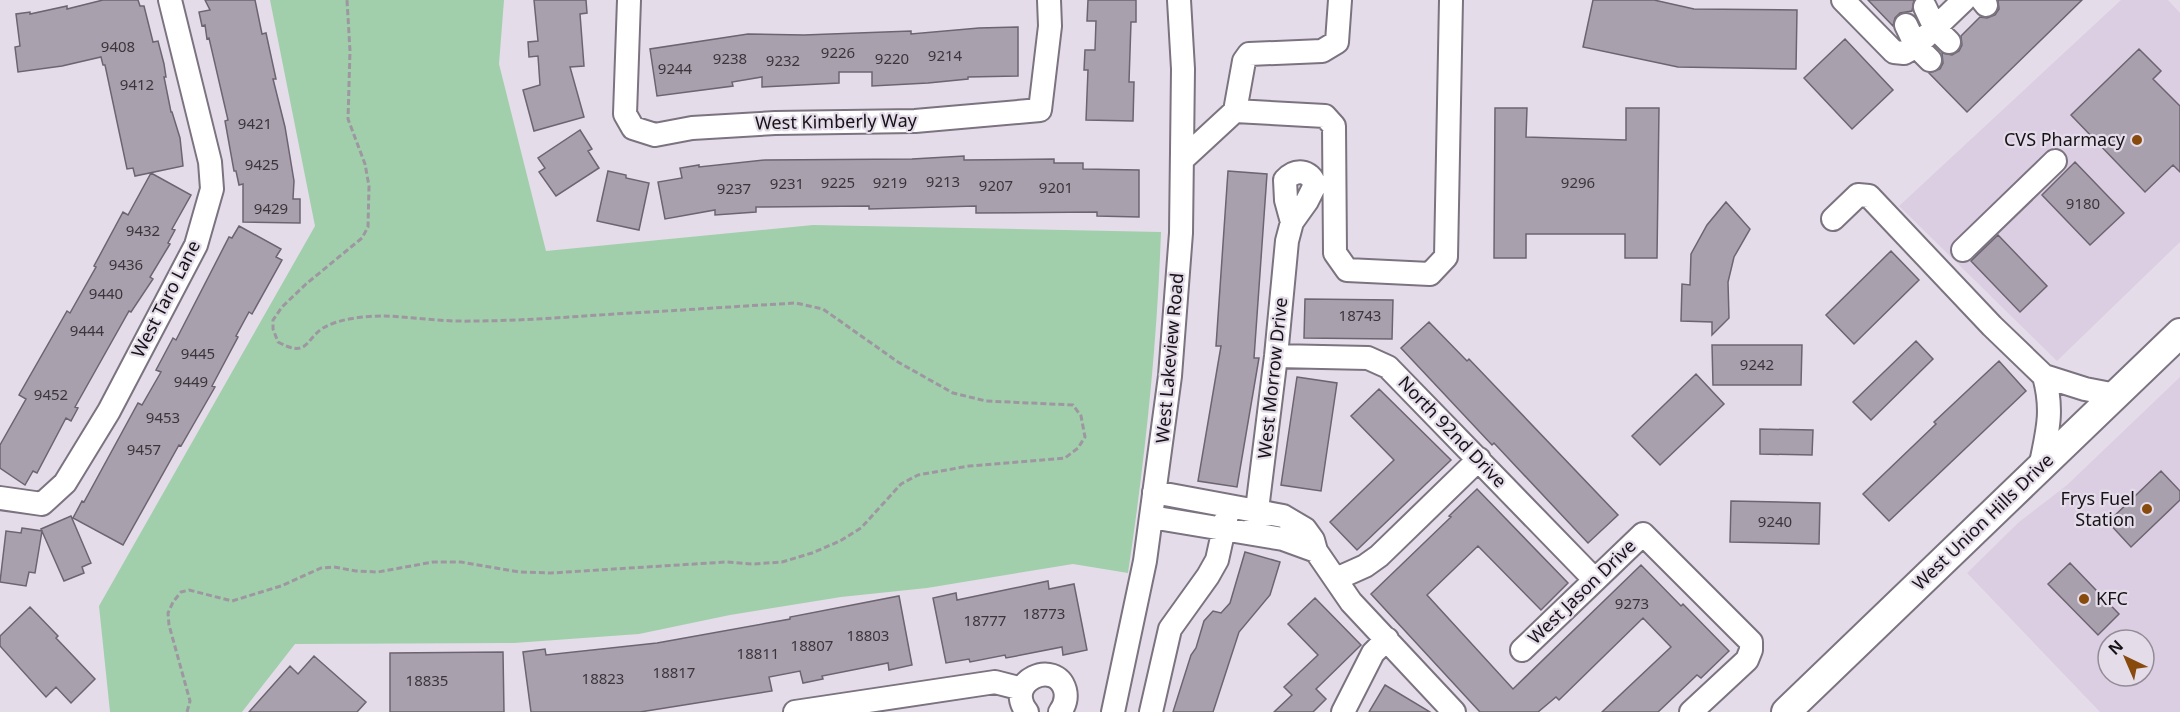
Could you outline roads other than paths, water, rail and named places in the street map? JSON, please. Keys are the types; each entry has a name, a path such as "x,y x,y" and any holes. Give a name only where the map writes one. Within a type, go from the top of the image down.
{"main road":[{"name":"West Union Hills Drive","path":"1797,708 2180,333"}],"street":[{"name":"West Taro Lane","path":"0,498 42,504 65,483 109,411 196,245 212,189 210,162 170,0"},
{"name":"West Kimberly Way","path":"629,0 625,114 633,128 655,135 692,128 775,123 915,121 1040,110 1050,26 1049,0"},
{"name":"West Lakeview Road","path":"1113,712 1135,615 1160,462 1170,376 1181,233 1183,69 1179,0"},
{"path":"1182,160 1235,111 1244,61 1249,54 1322,51 1336,42 1340,0"},
{"path":"1235,111 1324,116 1334,126 1335,253 1347,270 1430,273 1446,257 1451,0"},
{"path":"1843,0 1894,52 1904,53 1923,53 1967,6"},
{"path":"1925,7 1942,35"},
{"path":"1906,25 1923,53"},
{"path":"1963,250 2055,161"},
{"path":"1833,219 1858,195 1869,196 1992,326 2044,376 2116,395"},
{"name":"West Morrow Drive","path":"1254,534 1276,356 1287,241 1292,222"},
{"name":"North 92nd Drive","path":"1276,356 1368,358 1388,367 1595,580"},
{"path":"2040,468 2049,421 2050,398 2044,376"},
{"path":"1336,579 1365,566 1379,556 1479,459"},
{"path":"1154,492 1283,516 1305,529 1313,540 1316,551 1351,602 1454,712"},
{"path":"1151,712 1170,629 1208,576 1216,560 1229,506"},
{"path":"1151,517 1283,538 1316,551"},
{"name":"West Jason Drive","path":"1522,651 1643,534 1751,642 1747,660 1691,712"},
{"path":"1343,712 1373,653 1387,639"},
{"path":"1027,712 1022,704 1022,689 1026,682 1038,675 1052,676 1063,685 1066,692 1064,706 1060,712"},
{"path":"795,712 875,706 995,682 1022,689"}],"place":[{"name":"CVS Pharmacy","path":"2137,140"},
{"name":"Frys Fuel Station","path":"2147,509"},
{"name":"KFC","path":"2084,599"}]}
